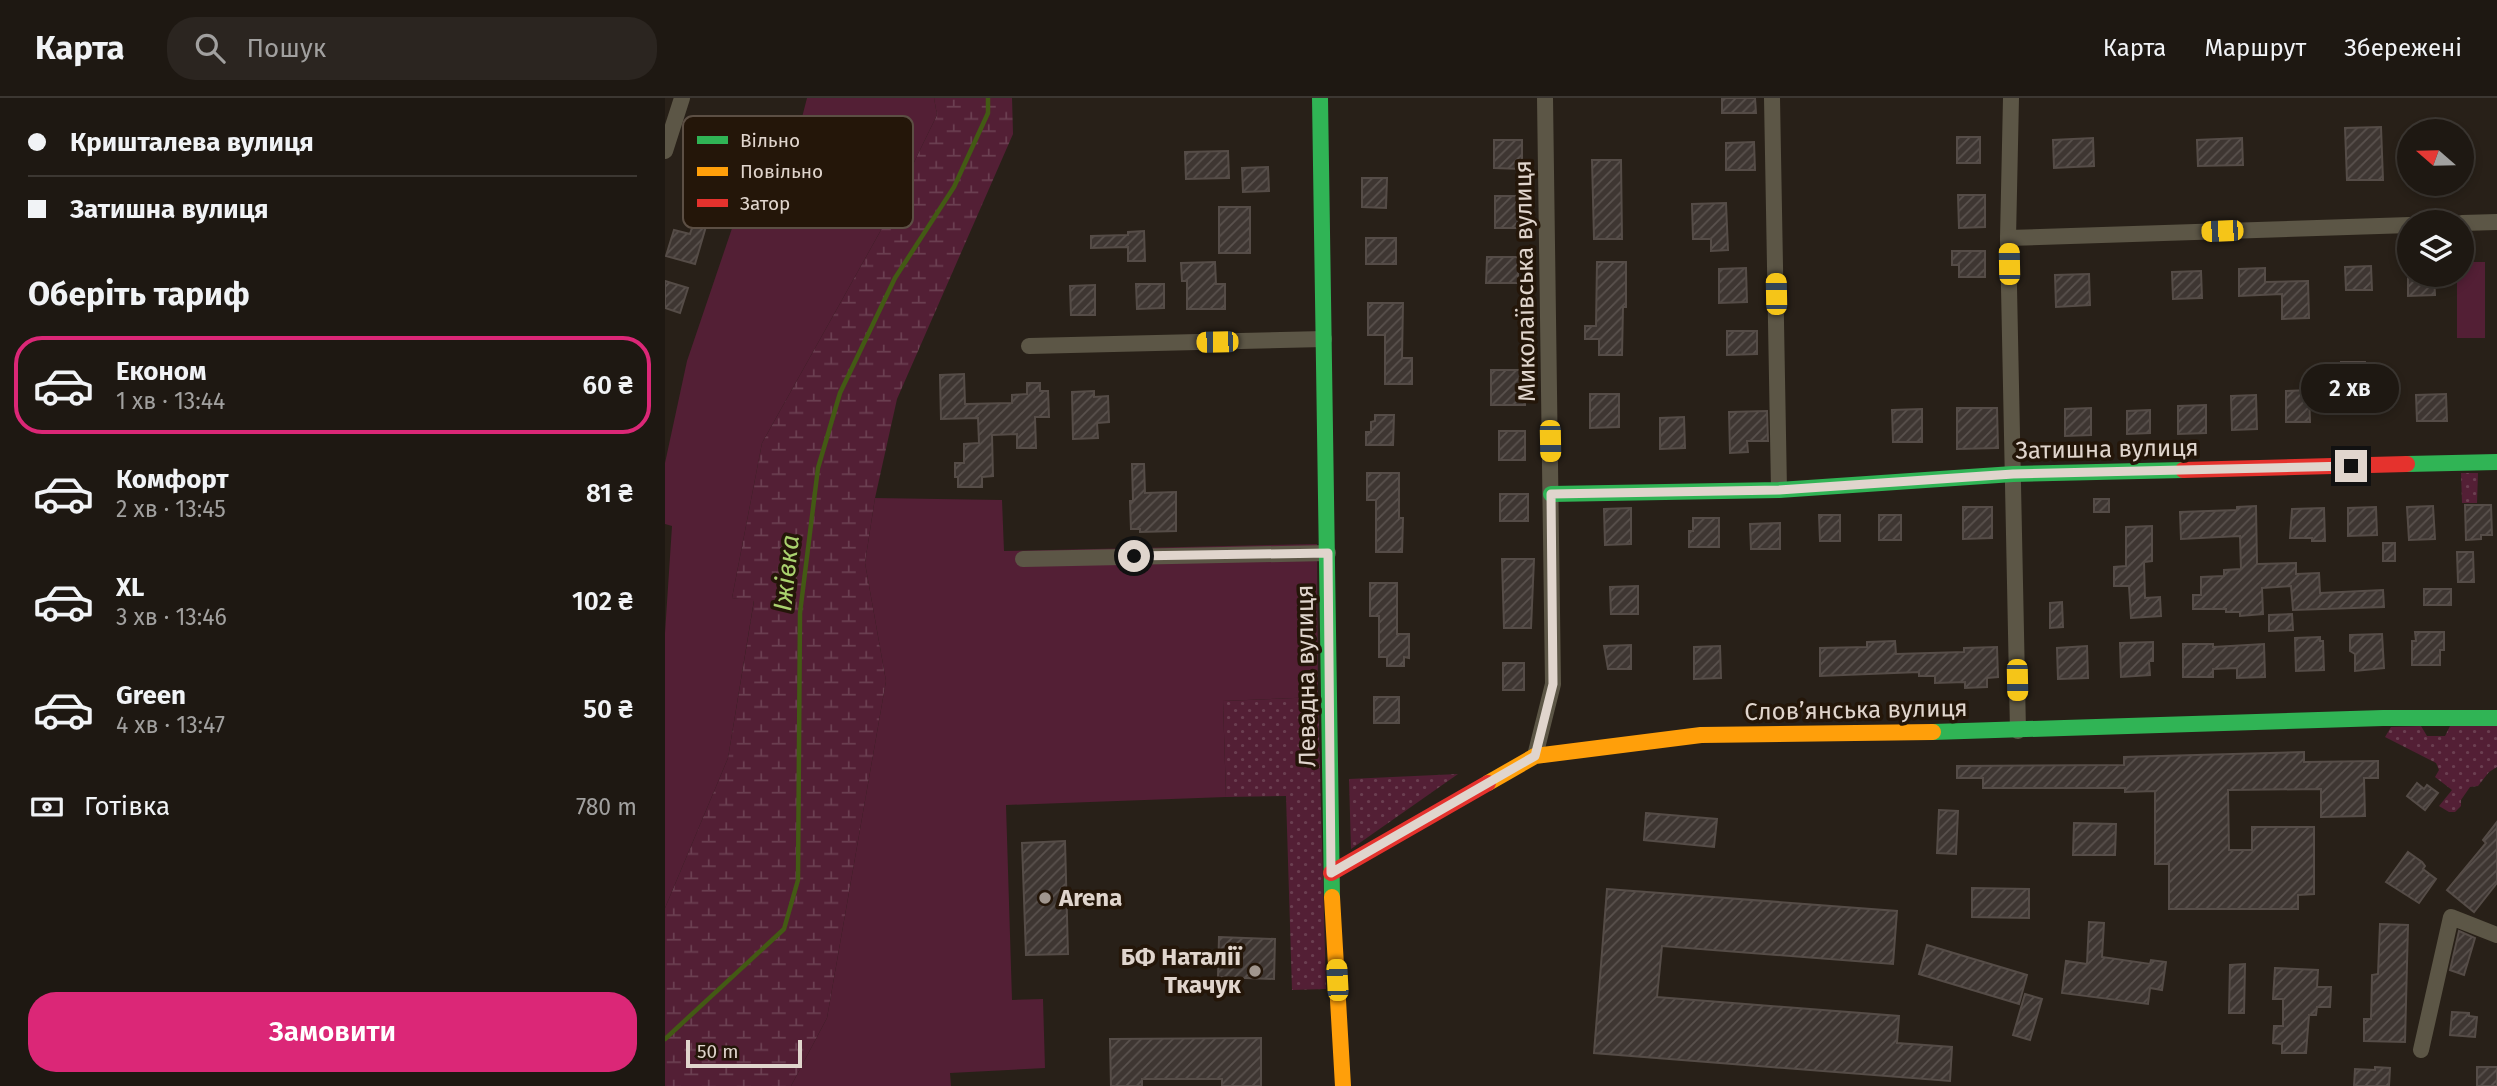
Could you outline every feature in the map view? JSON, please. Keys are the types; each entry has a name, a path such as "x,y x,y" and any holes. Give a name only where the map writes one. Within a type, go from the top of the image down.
{"street":[{"path":"665,151 683,98"},
{"name":"Левадна вулиця","path":"1320,98 1331,873 1343,1086"},
{"name":"Миколаївська вулиця","path":"1535,756 1553,684 1545,98"},
{"path":"1772,98 1779,490"},
{"path":"2011,98 2008,238 2018,731"},
{"path":"2474,223 2497,222"},
{"path":"2008,238 2397,225"},
{"path":"1029,346 1324,339"},
{"name":"Затишна вулиця","path":"1551,494 1779,490 2013,474 2497,462"},
{"path":"1023,559 1328,553"},
{"name":"Словʼянська вулиця","path":"1331,873 1535,756 1701,735 2018,731 2383,718 2497,718"},
{"path":"2421,1050 2451,917 2497,934"}],"green space":[{"path":"807,98 934,98 937,115 913,164 913,116 802,116"},
{"path":"934,98 1012,98 1013,134 897,399 875,498 865,563 886,681 827,1018 791,1086 665,1086 665,908 728,758 754,601 732,598 762,443 882,228 913,228 913,164 937,115"},
{"path":"732,228 882,228 762,443 732,598 754,600 728,758 665,908 665,633 672,526 665,524 665,463 687,361"},
{"path":"2474,262 2485,262 2485,338 2457,338 2457,287 2474,287"},
{"path":"2461,473 2478,473 2477,503 2462,503"},
{"path":"875,498 1002,500 1004,551 1317,544 1318,697 1223,701 1226,797 1006,805 1012,1000 1043,999 1045,1068 950,1073 951,1086 791,1086 827,1018 886,681 865,563"},
{"path":"1318,697 1326,989 1292,990 1286,796 1226,797 1223,701"},
{"path":"2451,724 2497,725 2497,767 2489,772 2478,786 2470,787 2455,812 2449,812 2439,806 2452,790 2435,777 2439,770 2436,763 2385,737 2391,727 2421,726 2427,736 2445,736"},
{"path":"1458,774 1351,849 1349,779"}],"building":[{"path":"1722,98 1755,98 1756,113 1722,113"},
{"path":"2381,127 2383,180 2347,180 2345,128"},
{"path":"1957,137 1980,137 1980,163 1957,163"},
{"path":"2093,138 2094,166 2054,168 2053,140"},
{"path":"2242,138 2243,165 2198,166 2197,140"},
{"path":"1494,140 1522,140 1522,169 1494,168"},
{"path":"1754,142 1755,170 1726,170 1726,143"},
{"path":"1228,151 1229,178 1186,179 1185,152"},
{"path":"1592,160 1621,160 1622,239 1594,239"},
{"path":"1268,167 1269,191 1243,192 1242,168"},
{"path":"1362,178 1387,178 1386,208 1362,207"},
{"path":"1958,195 1985,195 1985,227 1959,228"},
{"path":"1495,196 1521,196 1521,228 1495,228"},
{"path":"1726,203 1728,250 1711,251 1711,239 1693,239 1692,204"},
{"path":"1219,207 1250,207 1250,253 1219,253"},
{"path":"692,228 706,228 695,264 666,256 674,230 690,234"},
{"path":"1144,231 1145,261 1128,261 1128,247 1091,248 1091,236 1128,235 1128,232"},
{"path":"1366,238 1396,238 1396,264 1366,264"},
{"path":"1952,251 1985,251 1985,277 1959,277 1959,265 1952,265"},
{"path":"1487,257 1518,257 1518,283 1486,283"},
{"path":"1215,262 1216,284 1225,284 1225,309 1187,309 1187,281 1182,281 1181,263"},
{"path":"1597,262 1626,262 1622,355 1599,355 1599,339 1585,339 1585,326 1596,326"},
{"path":"2371,266 2372,290 2346,290 2345,267"},
{"path":"1746,268 1747,302 1719,303 1719,269"},
{"path":"2265,268 2265,282 2308,281 2309,318 2282,319 2282,294 2239,296 2239,269"},
{"path":"2201,271 2202,298 2173,299 2172,272"},
{"path":"2089,274 2090,305 2056,307 2055,275"},
{"path":"665,281 688,288 680,313 665,308"},
{"path":"1136,284 1164,284 1164,308 1137,309"},
{"path":"1095,285 1095,315 1071,315 1070,286"},
{"path":"2408,287 2435,287 2435,295 2408,296"},
{"path":"1368,303 1403,303 1402,358 1412,358 1412,384 1385,384 1385,335 1368,335"},
{"path":"1727,331 1757,331 1757,354 1727,355"},
{"path":"2341,362 2365,362 2366,384 2341,385"},
{"path":"1491,370 1525,370 1525,405 1491,405"},
{"path":"964,374 965,404 1012,403 1012,395 1027,394 1027,383 1040,383 1040,391 1048,391 1049,417 1035,417 1036,448 1017,448 1017,434 992,435 993,476 982,477 982,487 958,487 958,477 955,477 955,463 964,463 964,444 979,443 978,418 941,419 940,375"},
{"path":"2309,390 2310,422 2286,422 2286,391"},
{"path":"1094,391 1094,397 1108,396 1109,422 1097,423 1098,438 1073,439 1072,392"},
{"path":"1590,394 1619,394 1619,427 1590,428"},
{"path":"2446,394 2447,421 2417,421 2416,395"},
{"path":"2256,395 2257,429 2232,430 2231,396"},
{"path":"2206,405 2206,433 2178,434 2178,406"},
{"path":"1957,408 1997,408 1998,448 1957,449"},
{"path":"2091,408 2091,435 2065,436 2065,409"},
{"path":"1922,409 1922,442 1893,442 1892,410"},
{"path":"2150,410 2150,433 2127,434 2127,411"},
{"path":"1767,411 1768,441 1747,441 1748,452 1730,453 1729,412"},
{"path":"1375,415 1394,415 1393,445 1366,445 1366,432 1371,432 1371,422 1375,421"},
{"path":"1684,417 1685,448 1660,449 1660,418"},
{"path":"1499,431 1525,431 1525,460 1499,460"},
{"path":"1132,464 1144,464 1145,493 1176,492 1176,531 1140,532 1140,529 1131,529"},
{"path":"1367,473 1399,473 1399,518 1403,518 1402,552 1376,552 1376,500 1367,500"},
{"path":"1500,494 1528,494 1528,521 1500,521"},
{"path":"2094,499 2109,499 2109,512 2094,512"},
{"path":"2465,505 2491,505 2492,535 2466,540"},
{"path":"2256,506 2257,564 2296,563 2296,574 2319,573 2320,593 2383,590 2384,607 2293,610 2291,586 2262,588 2263,614 2240,616 2240,612 2226,612 2226,609 2193,609 2193,595 2201,595 2201,577 2224,576 2224,570 2241,569 2240,536 2181,539 2180,512 2237,510 2237,507"},
{"path":"2433,506 2435,539 2409,540 2407,507"},
{"path":"1963,507 1992,507 1992,538 1963,539"},
{"path":"2376,507 2377,535 2348,536 2348,508"},
{"path":"1631,508 1631,544 1605,545 1604,509"},
{"path":"2324,508 2325,541 2290,538 2292,509"},
{"path":"1819,515 1840,515 1840,541 1820,541"},
{"path":"1879,515 1901,515 1901,540 1879,540"},
{"path":"1693,518 1719,518 1719,547 1689,547 1689,531 1693,531"},
{"path":"1780,523 1780,549 1751,549 1750,524"},
{"path":"2152,526 2152,561 2144,562 2145,598 2160,597 2161,616 2131,618 2129,586 2114,586 2114,567 2126,566 2126,527"},
{"path":"2383,543 2395,543 2395,561 2383,561"},
{"path":"2457,552 2473,552 2474,582 2458,582"},
{"path":"1502,559 1534,559 1531,628 1504,628"},
{"path":"1370,583 1397,583 1397,634 1409,634 1409,658 1404,657 1404,666 1387,666 1387,657 1379,657 1379,616 1370,616"},
{"path":"1638,586 1638,614 1611,614 1610,587"},
{"path":"2424,589 2451,589 2451,605 2424,605"},
{"path":"2062,602 2063,627 2050,628 2050,603"},
{"path":"2292,614 2293,630 2269,631 2269,615"},
{"path":"2415,632 2444,632 2444,650 2440,650 2440,665 2412,665 2412,641 2416,641"},
{"path":"2382,634 2384,668 2355,671 2355,654 2350,651 2350,635"},
{"path":"2320,637 2320,641 2323,641 2324,670 2296,671 2295,638"},
{"path":"1895,641 1896,654 1964,652 1964,648 1997,647 1998,677 1987,678 1987,687 1965,688 1965,682 1935,683 1935,676 1919,676 1919,672 1820,676 1820,648 1867,647 1867,642"},
{"path":"2153,642 2153,661 2149,661 2150,675 2121,677 2120,643"},
{"path":"2183,644 2213,644 2213,647 2264,644 2265,677 2237,678 2237,668 2213,669 2213,677 2183,677"},
{"path":"1631,645 1631,669 1608,669 1604,646"},
{"path":"1720,646 1721,678 1694,679 1694,647"},
{"path":"2087,646 2088,678 2058,679 2057,648"},
{"path":"1503,663 1524,663 1524,690 1503,690"},
{"path":"1374,697 1399,697 1399,723 1374,723"},
{"path":"2304,752 2304,762 2378,761 2378,778 2364,778 2365,816 2321,817 2321,789 2228,790 2229,850 2252,850 2252,827 2314,827 2314,894 2298,895 2298,909 2169,909 2169,864 2155,864 2155,791 2125,792 2125,788 1983,788 1983,778 1957,778 1957,766 2124,765 2124,757"},
{"path":"2417,783 2424,789 2427,785 2438,793 2425,810 2407,796"},
{"path":"1939,810 1958,811 1956,854 1937,853"},
{"path":"1646,813 1717,819 1714,847 1644,840"},
{"path":"2497,822 2497,883 2474,912 2447,890 2486,843 2483,840"},
{"path":"2074,823 2116,824 2115,855 2073,855"},
{"name":"Arena","path":"1065,841 1068,954 1026,955 1022,843"},
{"path":"2408,852 2422,862 2425,866 2423,869 2436,879 2419,903 2386,882"},
{"path":"1972,888 2029,889 2029,918 1972,917"},
{"path":"1607,889 1897,911 1893,964 1662,946 1657,997 1899,1016 1897,1043 1952,1047 1950,1081 1594,1053"},
{"path":"2089,922 2104,923 2102,957 2150,964 2151,960 2166,962 2162,990 2150,988 2148,1004 2062,993 2066,961 2087,964"},
{"path":"2380,924 2408,925 2405,1042 2364,1041 2364,1019 2371,1019 2372,975 2378,974"},
{"path":"2459,931 2475,938 2464,975 2450,970"},
{"path":"1219,937 1275,939 1274,979 1218,977"},
{"path":"1927,945 2027,975 2019,1004 1919,974"},
{"path":"2245,964 2244,1013 2229,1013 2230,965"},
{"path":"2275,968 2318,970 2317,987 2331,987 2330,1007 2317,1007 2316,1015 2309,1015 2306,1053 2282,1053 2282,1044 2273,1043 2274,1026 2283,1026 2283,999 2273,999"},
{"path":"2025,994 2042,999 2030,1040 2013,1035"},
{"path":"2452,1012 2469,1013 2469,1016 2477,1017 2475,1037 2450,1035"},
{"path":"1261,1038 1261,1086 1222,1086 1222,1079 1142,1079 1142,1086 1111,1086 1110,1039"},
{"path":"2375,1067 2390,1068 2389,1086 2354,1086 2355,1069 2375,1070"},
{"path":"2477,1067 2497,1067 2497,1086 2477,1086"}],"waterway":[{"name":"Іжівка","path":"665,1039 784,929 798,880 800,613 818,468 840,393 895,278 954,187 988,113 988,98"}],"traffic: fast":[{"path":"1320,98 1332,897"},
{"path":"2407,464 2497,462"},
{"path":"1551,494 1779,490 2013,474 2183,470"},
{"path":"1933,732 2383,718 2497,718"}],"traffic: slow":[{"path":"1488,783 1535,756 1701,735 1933,732"},
{"path":"1332,897 1343,1086"}],"traffic: jam":[{"path":"2183,470 2407,464"},
{"path":"1331,873 1488,783"}],"place":[{"name":"Arena","path":"1045,898"},
{"name":"БФ Наталії Ткачук","path":"1255,971"}],"route":[{"path":"1134,556 1328,553 1331,873 1535,756 1553,684 1551,494 1779,490 2013,474 2351,466"}]}
